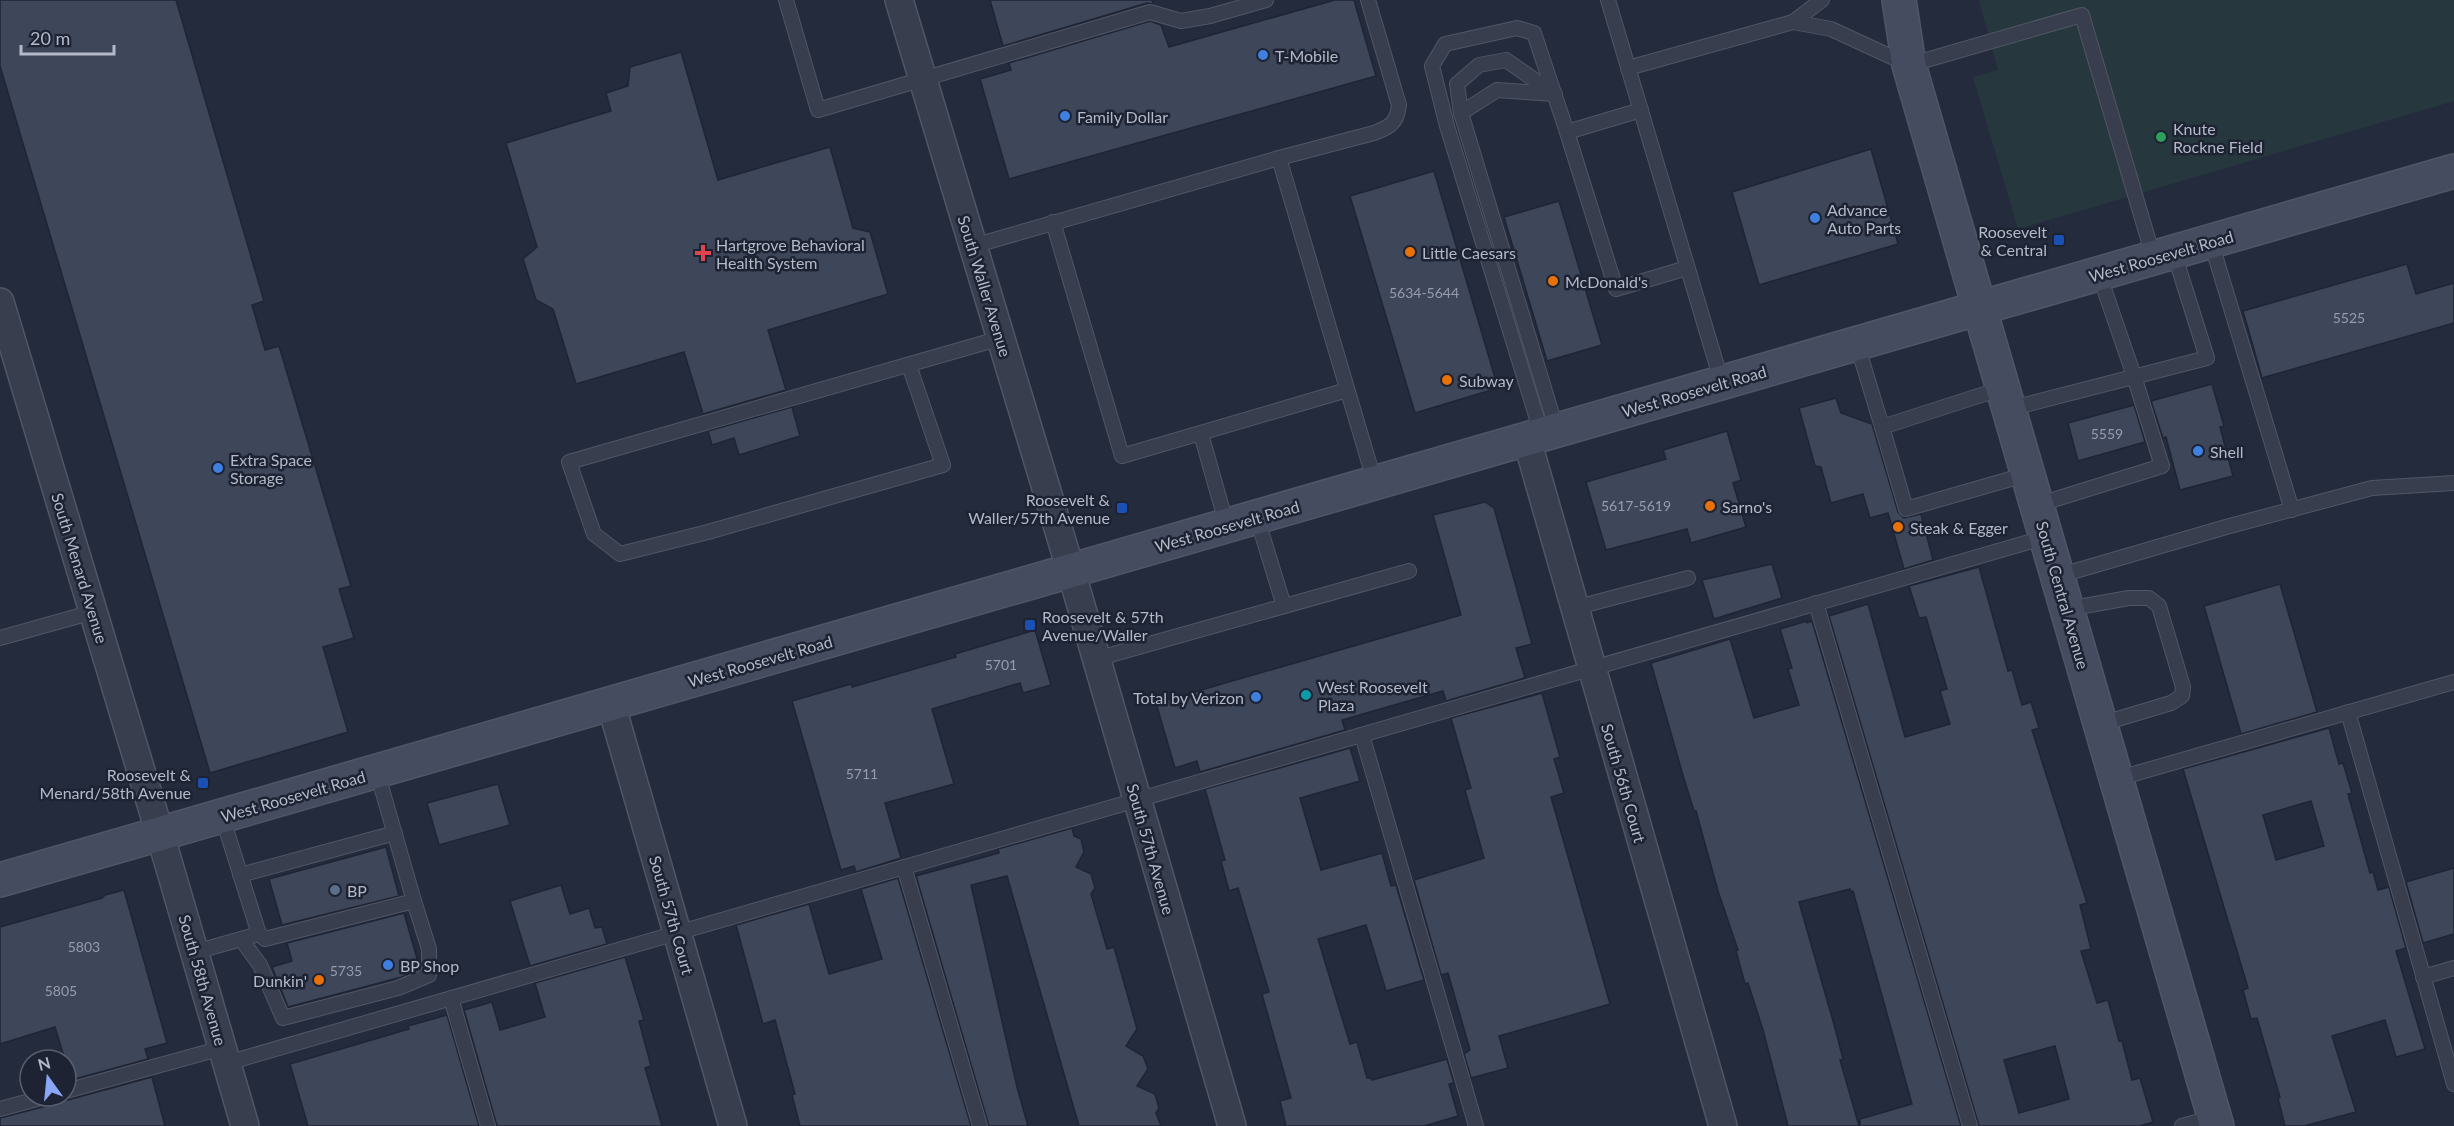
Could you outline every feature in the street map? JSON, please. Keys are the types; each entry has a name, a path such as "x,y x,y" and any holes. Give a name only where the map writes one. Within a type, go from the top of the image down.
{"main road":[{"name":"South Central Avenue","path":"1875,0 1909,65"},
{"name":"South Central Avenue","path":"1899,0 1909,65 2215,1121"},
{"name":"West Roosevelt Road","path":"0,880 2454,171"}],"street":[{"name":"South Waller Avenue","path":"898,0 1071,571"},
{"name":"South Menard Avenue","path":"0,302 160,834"},
{"name":"South 56th Court","path":"1542,435 1574,608 1723,1126"},
{"name":"South 57th Avenue","path":"1071,571 1232,1126"},
{"name":"South 57th Court","path":"611,704 734,1126"},
{"name":"South 58th Avenue","path":"160,834 245,1126"}],"lane":[{"path":"786,0 818,110 1150,12 1181,21 1210,16 1266,0"},
{"path":"973,246 1389,128 1398,117 1399,105 1368,0"},
{"path":"1608,0 1722,384"},
{"path":"1628,68 1792,22 1822,0"},
{"path":"1792,22 1831,29 1909,65 2082,15 2164,256 2207,358 2134,376 2006,399 1882,427"},
{"path":"1542,435 1447,126 1432,66 1445,44 1517,28 1534,33 1616,289 1687,267"},
{"path":"1542,435 1461,113 1457,84 1479,65 1506,60 1555,94"},
{"path":"1461,113 1497,90 1555,94"},
{"path":"1567,132 1641,110"},
{"path":"1279,158 1375,483"},
{"path":"1053,222 1122,456 1347,390"},
{"path":"2211,242 2292,510"},
{"path":"2037,505 2162,466 2099,274"},
{"path":"909,365 943,465 708,532 620,554 594,534 568,462 1001,338"},
{"path":"1857,345 1906,509 2028,474"},
{"path":"1201,434 1284,606"},
{"path":"2058,576 2372,488 2454,483"},
{"path":"78,1088 224,1056 451,998 2046,537"},
{"path":"1096,659 1409,571"},
{"path":"1574,608 1688,578"},
{"path":"2067,609 2129,598 2149,598 2158,606 2183,687 2182,696 2171,703 2101,724"},
{"path":"1816,603 1970,1126"},
{"path":"0,638 93,612"},
{"path":"2116,779 2454,682"},
{"path":"2348,712 2454,1084"},
{"path":"1362,735 1476,1126"},
{"path":"241,939 260,965 284,1018 399,987 429,975 429,949 377,771"},
{"path":"222,816 259,934 265,939 414,901"},
{"path":"240,875 395,833"},
{"path":"904,867 980,1126"},
{"path":"195,952 259,934"},
{"path":"2423,977 2454,969"},
{"path":"451,998 488,1126"},
{"path":"0,1109 18,1104"},
{"path":"2182,1126 2215,1121"}],"shaded area":[{"name":"Knute Rockne Field","path":"2454,0 2454,101 2018,229 1973,77 1998,70 1979,1"}],"building":[{"name":"Extra Space Storage","path":"0,0 176,0 264,301 252,305 265,350 279,346 351,586 339,589 354,638 323,647 348,732 210,773 0,66"},
{"path":"990,0 1152,0 1153,4 1147,3 1003,46"},
{"path":"1335,0 1354,0 1376,76 1009,179 980,79 1011,70 1009,63 1150,21 1161,25 1169,47"},
{"name":"Hartgrove Behavioral Health System","path":"681,52 718,180 830,147 853,228 870,232 888,294 768,330 786,390 703,414 684,352 576,384 553,309 536,300 523,259 537,247 506,143 611,111 606,93 628,86 630,67"},
{"name":"Advance Auto Parts","path":"1871,149 1898,244 1759,285 1732,192"},
{"path":"1434,171 1498,388 1415,413 1350,196"},
{"name":"McDonald's","path":"1559,201 1602,345 1547,361 1504,217"},
{"path":"2407,264 2416,294 2454,283 2454,323 2262,378 2243,311"},
{"name":"Shell","path":"2212,384 2224,426 2220,427 2233,476 2180,490 2166,437 2163,438 2151,401"},
{"path":"1836,398 1841,413 1872,424 1898,512 1904,518 1921,514 1933,560 1904,569 1888,513 1870,518 1863,494 1831,503 1821,467 1815,466 1799,408"},
{"path":"2134,405 2145,442 2078,461 2068,423"},
{"path":"792,407 800,436 739,455 734,438 712,445 708,431"},
{"path":"1727,431 1741,480 1733,483 1746,527 1691,543 1687,529 1606,550 1586,482 1666,459 1663,450"},
{"path":"1485,502 1494,508 1532,644 1516,648 1525,678 1446,701 1443,691 1342,720 1345,730 1200,772 1197,761 1175,768 1156,703 1461,615 1433,515"},
{"path":"1772,564 1782,598 1714,619 1702,580"},
{"path":"1979,567 2008,671 2012,670 2022,705 2031,702 2039,728 2032,730 2087,903 2080,905 2091,949 2081,951 2097,1003 2108,1000 2132,1080 2140,1078 2153,1122 2140,1126 1979,1126 1829,616 1868,604 1905,737 1950,724 1940,691 1947,689 1926,617 1919,618 1909,586","holes":["2055,1046 2069,1099 2019,1113 2004,1060"]},
{"path":"2280,584 2317,712 2241,734 2204,606"},
{"path":"1807,621 1807,623 1812,621 1961,1126 1860,1126 1860,1119 1912,1104 1853,891 1851,892 1850,889 1799,902 1835,1028 1843,1059 1840,1060 1859,1126 1788,1126 1763,1030 1748,983 1745,984 1736,951 1738,950 1718,891 1651,663 1730,639 1754,718 1799,705 1788,669 1792,668 1780,629"},
{"path":"1035,630 1051,685 1023,693 1020,683 932,709 954,784 885,803 901,858 856,872 854,866 841,870 792,701 851,684 852,687 956,657 955,654"},
{"path":"1542,693 1560,757 1554,759 1564,793 1551,797 1610,1004 1499,1036 1508,1068 1471,1078 1464,1054 1470,1050 1448,973 1441,975 1414,880 1484,858 1465,790 1471,788 1451,718"},
{"path":"2329,728 2339,764 2343,763 2352,793 2348,794 2370,873 2373,872 2378,890 2389,887 2406,948 2396,951 2425,1049 2396,1057 2385,1020 2332,1036 2356,1112 2304,1126 2285,1126 2278,1098 2280,1097 2257,1018 2251,1019 2243,990 2248,988 2183,769","holes":["2311,801 2324,846 2276,860 2263,815"]},
{"path":"1350,748 1360,781 1300,798 1321,870 1382,853 1391,886 1396,885 1424,980 1386,991 1366,925 1318,939 1350,1044 1357,1042 1367,1078 1372,1080 1447,1059 1454,1083 1449,1084 1458,1116 1424,1126 1286,1126 1280,1101 1291,1098 1262,994 1269,992 1238,888 1229,891 1221,861 1225,860 1205,789"},
{"path":"498,784 510,825 439,845 427,803"},
{"path":"1072,828 1074,836 1081,839 1084,852 1076,867 1091,874 1095,888 1091,894 1107,949 1114,947 1137,1029 1126,1046 1143,1056 1148,1069 1137,1086 1155,1094 1159,1108 1156,1113 1161,1126 1079,1126 1007,876 971,885 1028,1126 989,1126 916,876 999,853 998,849"},
{"name":"BP","path":"386,847 399,896 282,925 269,879"},
{"path":"2454,868 2454,934 2423,943 2406,882"},
{"path":"898,878 971,1126 800,1126 792,1095 795,1094 775,1020 763,1024 736,925 809,904 829,974 882,959 861,889"},
{"path":"561,885 570,914 589,908 595,928 602,927 607,944 530,966 510,901"},
{"path":"124,890 167,1043 145,1049 148,1059 78,1078 78,1048 61,1048 55,1027 0,1044 0,927 102,898"},
{"path":"404,913 420,969 402,977 288,1007 272,967 292,961 287,943"},
{"path":"625,957 644,1020 639,1021 651,1066 645,1068 662,1126 497,1126 464,1010 492,1002 500,1030 545,1017 535,983"},
{"path":"447,1015 479,1126 308,1126 290,1064 409,1029 408,1026"},
{"path":"152,1077 165,1126 0,1126 0,1118 38,1108 78,1108 78,1097"}],"place":[{"name":"T-Mobile","path":"1263,55"},
{"name":"Family Dollar","path":"1065,116"},
{"name":"Knute Rockne Field","path":"2161,137"},
{"name":"Advance Auto Parts","path":"1815,218"},
{"name":"Roosevelt & Central","path":"2059,240"},
{"name":"Little Caesars","path":"1410,252"},
{"name":"Hartgrove Behavioral Health System","path":"703,253"},
{"name":"McDonald's","path":"1553,281"},
{"name":"Subway","path":"1447,380"},
{"name":"Shell","path":"2198,451"},
{"name":"Extra Space Storage","path":"218,468"},
{"name":"Sarno's","path":"1710,506"},
{"name":"Roosevelt & Waller/57th Avenue","path":"1122,508"},
{"name":"Steak & Egger","path":"1898,527"},
{"name":"Roosevelt & 57th Avenue/Waller","path":"1030,625"},
{"name":"West Roosevelt Plaza","path":"1306,695"},
{"name":"Total by Verizon","path":"1256,697"},
{"name":"Roosevelt & Menard/58th Avenue","path":"203,783"},
{"name":"BP","path":"335,890"},
{"name":"BP Shop","path":"388,965"},
{"name":"Dunkin'","path":"319,980"}]}
